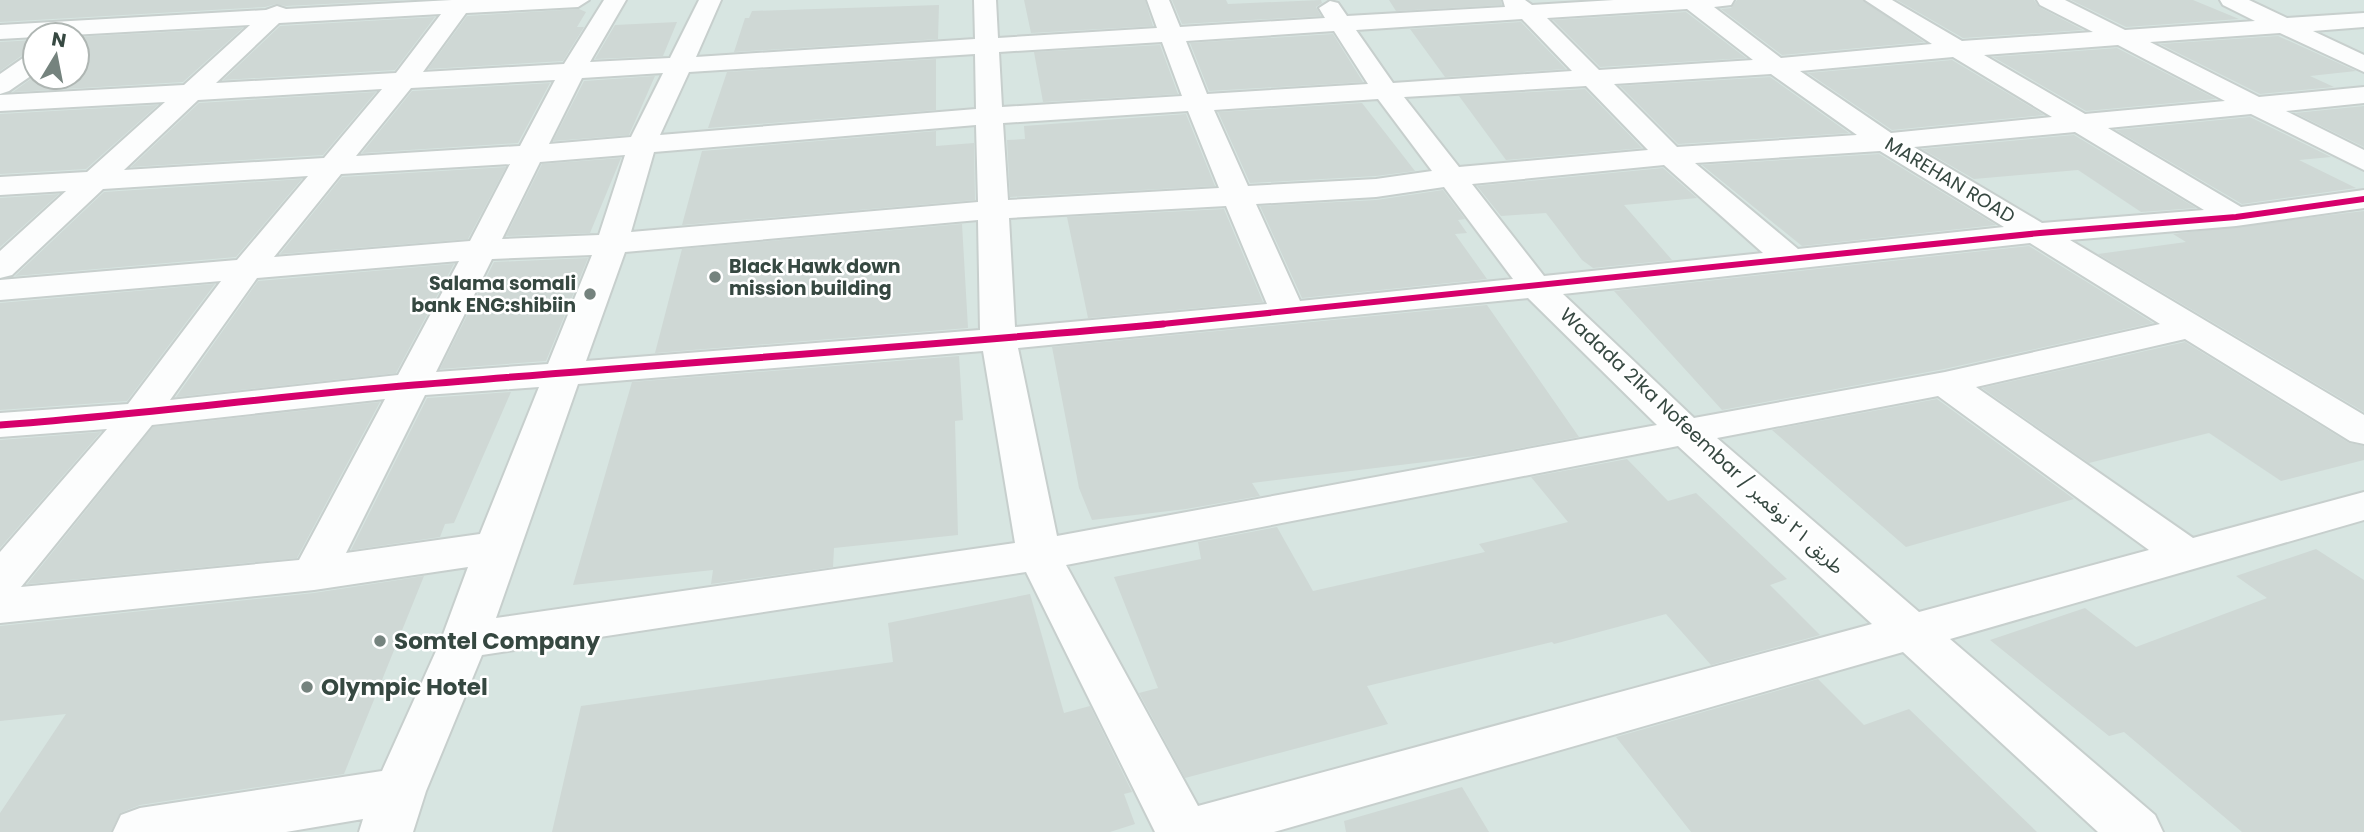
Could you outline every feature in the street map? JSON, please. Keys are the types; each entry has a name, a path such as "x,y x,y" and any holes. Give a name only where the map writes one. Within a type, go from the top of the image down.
{"street":[{"path":"91,22 121,0"},
{"path":"0,268 291,0"},
{"path":"91,31 462,4 578,0"},
{"path":"314,574 573,70 615,0"},
{"path":"140,832 393,811 466,640 497,547 612,244 642,144 710,0"},
{"path":"985,0 998,337 1039,555 1183,832"},
{"path":"1158,0 1197,102 1289,313"},
{"path":"0,103 680,65 1172,33 1333,12 1723,0"},
{"path":"1876,0 2236,217"},
{"path":"2048,0 2364,160"},
{"path":"2231,0 2364,65"},
{"name":"MAREHAN ROAD","path":"1691,1 1776,66 1885,142 2040,233 2188,328 2364,432"},
{"path":"0,582 140,415 246,270 404,80 462,4"},
{"path":"1517,5 1533,17 1670,156 1790,259"},
{"name":"Wadada 21ka Nofeembar / طريق ٢١ نوفمبر","path":"1333,12 1386,92 1535,286 1685,431 2136,832"},
{"path":"0,186 532,154 989,116 1776,66 1959,49 2364,20"},
{"path":"0,32 21,32"},
{"path":"0,86 21,71"},
{"path":"0,290 483,248 547,249 612,244 992,210 1376,188 1451,177 1670,156 1885,142 2073,121 2257,107 2364,95"},
{"path":"0,425 140,415 412,386 835,354 998,337 1289,313 2040,233 2236,217 2364,199"},
{"path":"466,640 1039,555 1945,383 2188,328"},
{"path":"1945,383 2189,555"},
{"path":"1191,832 2364,506"},
{"path":"0,606 314,574 497,547"}],"shaded area":[{"path":"0,0 2364,0 2364,832 0,832"}],"building":[{"path":"0,0 404,0 286,6 276,4 265,7 0,22"},
{"path":"1024,0 1145,0 1153,26 1031,33"},
{"path":"1172,0 1226,0 1228,4 1321,0 1322,3 1316,7 1321,16 1182,24"},
{"path":"1389,0 1501,0 1502,5 1396,11"},
{"path":"1737,0 1863,0 1924,42 1782,55 1721,9 1731,8"},
{"path":"1897,0 2034,0 2039,7 2083,30 1963,38"},
{"path":"2071,0 2193,0 2239,19 2126,27"},
{"path":"939,5 938,39 734,52 745,18 749,18 752,11"},
{"path":"579,9 586,12 577,27 584,27 563,61 428,69 467,16"},
{"path":"1686,12 1746,58 1600,67 1553,20"},
{"path":"435,17 395,70 223,80 280,26"},
{"path":"677,22 663,56 595,59 615,25"},
{"path":"1521,22 1566,69 1445,77 1410,29"},
{"path":"243,28 183,82 91,87 91,36"},
{"path":"1333,34 1363,82 1209,91 1190,43"},
{"path":"2278,36 2356,71 2310,76 2334,87 2260,94 2160,44"},
{"path":"21,41 21,56 0,71 0,42"},
{"path":"1160,45 1178,94 1043,102 1034,52"},
{"path":"2117,48 2216,99 2086,111 1993,57"},
{"path":"936,59 936,110 708,128 727,72"},
{"path":"1952,60 2044,115 1892,130 1808,73"},
{"path":"655,76 629,135 553,141 584,81"},
{"path":"1770,77 1849,133 1678,144 1620,86"},
{"path":"550,83 518,143 362,153 412,91"},
{"path":"1585,89 1642,148 1506,160 1459,96"},
{"path":"376,92 323,155 131,167 199,103"},
{"path":"1362,103 1415,171 1376,176 1250,183 1218,112"},
{"path":"158,105 86,169 0,174 0,114"},
{"path":"2364,106 2364,147 2295,113"},
{"path":"1186,114 1215,186 1010,197 1007,140 1025,139 1024,126"},
{"path":"2250,117 2331,157 2299,160 2356,188 2242,204 2116,130"},
{"path":"936,131 936,146 974,143 975,200 682,225 702,151"},
{"path":"2074,135 2196,208 2141,212 2078,170 1974,179 1922,149"},
{"path":"1879,154 1996,225 1802,246 1702,165"},
{"path":"621,158 590,233 506,236 542,164"},
{"path":"506,167 468,239 280,254 342,177"},
{"path":"1663,168 1697,198 1624,205 1672,260 1593,268 1582,260 1546,213 1501,216 1477,186"},
{"path":"302,179 236,257 15,276 104,192"},
{"path":"1443,190 1465,219 1458,220 1467,233 1455,234 1487,279 1302,298 1260,206 1376,200"},
{"path":"59,194 0,247 0,198"},
{"path":"1224,209 1263,302 1088,318 1067,217"},
{"path":"2364,211 2364,412 2098,254 2186,242 2173,234"},
{"path":"962,224 968,328 655,353 682,249"},
{"path":"2029,246 2153,323 1944,369 1722,410 1614,291"},
{"path":"588,258 546,361 440,369 494,262"},
{"path":"454,264 396,373 176,397 258,281"},
{"path":"215,284 127,401 0,410 0,303"},
{"path":"1487,305 1579,437 1483,455 1252,483 1260,496 1186,509 1092,520 1079,488 1052,347"},
{"path":"2185,342 2349,443 2364,446 2364,460 2281,481 2209,433 2089,463 1982,388"},
{"path":"959,356 963,420 955,421 958,535 834,548 833,567 711,584 713,570 573,585 632,382"},
{"path":"511,392 454,523 445,524 440,537 351,550 427,398"},
{"path":"1937,399 2074,499 1906,547 1772,430"},
{"path":"380,402 297,558 27,584 153,427"},
{"path":"101,432 0,548 0,440"},
{"path":"1627,459 1668,501 1696,493 1787,579 1770,585 1820,635 1711,665 1666,614 1554,644 1552,642 1367,686 1388,724 1185,778 1139,693 1158,688 1114,577 1201,559 1198,542 1277,527 1313,591 1485,552 1479,544 1568,522 1531,477"},
{"path":"2316,549 2364,580 2364,832 2242,832 2124,732 2109,736 1990,640 2085,608 2136,647 2267,598 2236,576"},
{"path":"424,576 344,774 140,805 120,813 111,832 0,832 0,813 66,714 0,721 0,626 314,593"},
{"path":"1030,594 1064,713 1090,706 1132,792 1124,794 1135,824 1110,832 552,832 581,706 893,662 888,623"},
{"path":"1818,679 1864,725 1909,709 2037,832 1691,832 1616,737"},
{"path":"1462,787 1489,832 1346,832 1344,821"}],"cycle path":[{"path":"0,425 140,415 412,385 835,354 1288,313 2040,233 2236,217 2364,199"}],"place":[{"name":"Black Hawk down mission building","path":"715,277"},
{"name":"Salama somali bank ENG:shibiin","path":"590,294"},
{"name":"Somtel Company","path":"380,641"},
{"name":"Olympic Hotel","path":"307,687"}]}
